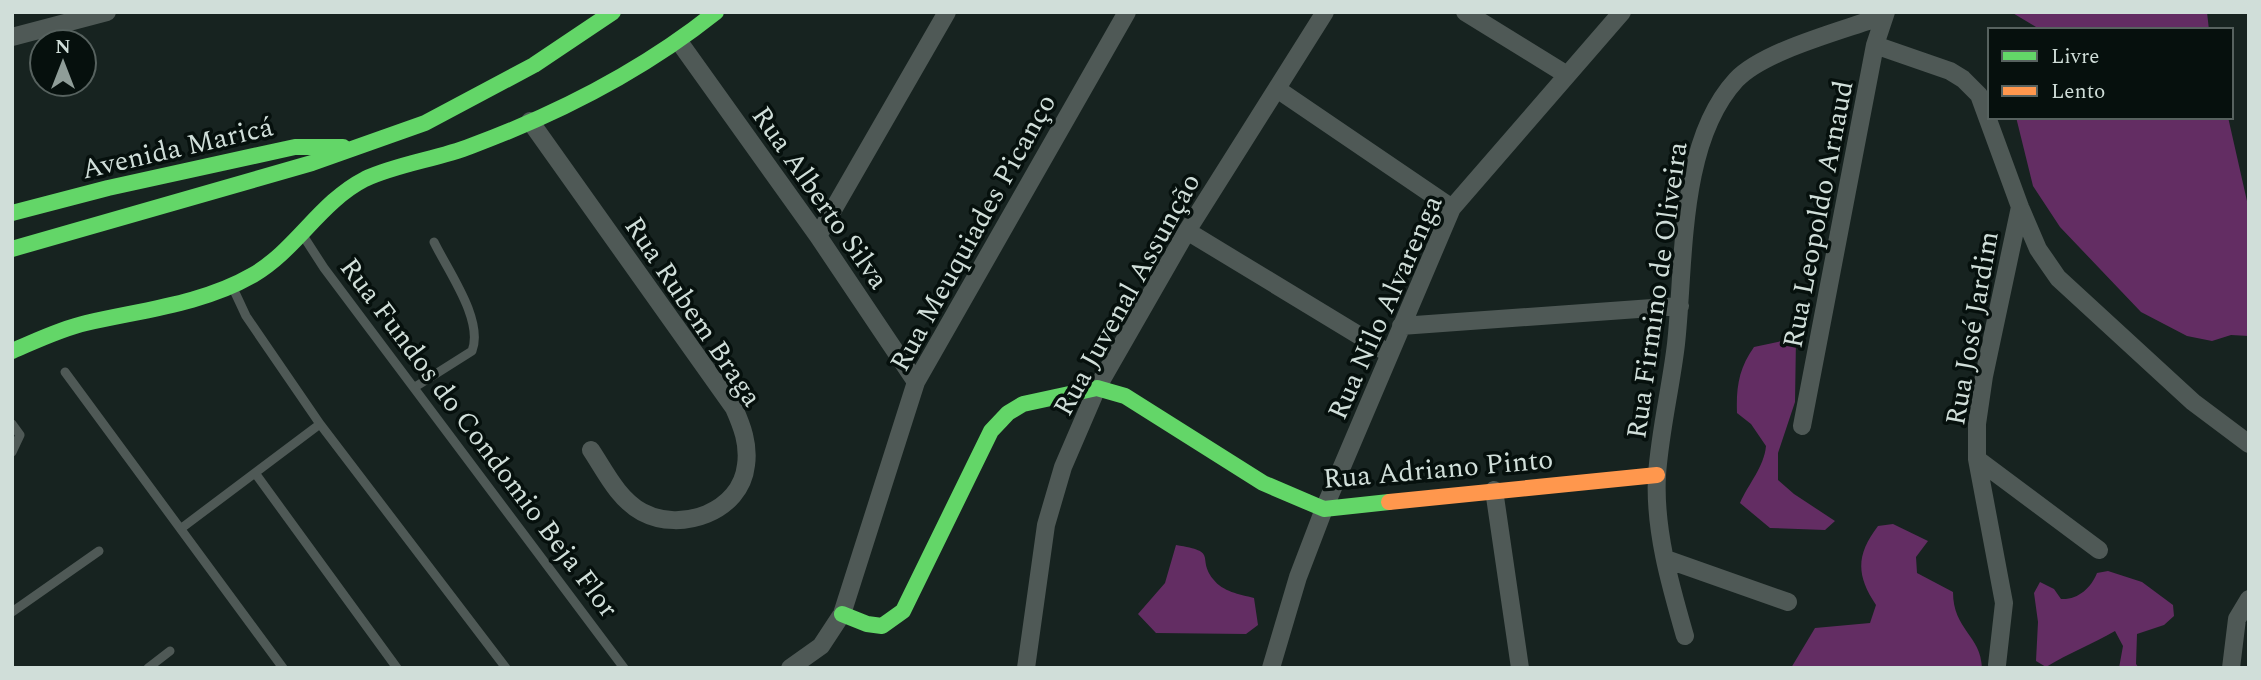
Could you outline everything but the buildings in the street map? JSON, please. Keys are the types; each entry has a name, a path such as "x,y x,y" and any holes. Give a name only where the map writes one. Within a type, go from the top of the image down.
{"street":[{"path":"12,37 107,12"},
{"path":"12,248 354,150 425,123 534,65 613,12"},
{"path":"12,351 83,324 194,299 231,286 272,261 327,207 367,179 431,160 595,92 680,43 716,12"},
{"path":"818,236 947,12"},
{"name":"Rua Meuquiades Picanço","path":"790,668 821,646 842,614 916,382 1127,12"},
{"name":"Rua Juvenal Assunção","path":"1026,668 1046,525 1063,467 1097,388 1187,231 1325,12"},
{"path":"1465,12 1567,75"},
{"name":"Rua Nilo Alvarenga","path":"1271,668 1298,577 1324,509 1388,353 1452,208 1622,12"},
{"name":"Rua Leopoldo Arnaud","path":"1802,426 1875,45 1886,14"},
{"name":"Rua Firmino de Oliveira","path":"1685,636 1666,559 1657,475 1680,306 1691,181 1708,118 1737,79 1780,52 1886,14"},
{"name":"Rua Alberto Silva","path":"680,43 818,236 916,382"},
{"path":"1875,45 1950,71 1963,79 1979,95 2038,249 2058,278 2193,402 2249,444"},
{"path":"1277,89 1452,208"},
{"name":"Rua Rubem Braga","path":"530,121 734,408 747,446 746,467 741,484 718,509 692,520 666,518 642,512 618,492 591,450"},
{"name":"Avenida Maricá","path":"12,213 108,188 295,147 339,146 354,150"},
{"path":"354,150 367,179"},
{"name":"Rua José Jardim","path":"1997,665 2004,603 1977,459 1977,424 1984,376 2020,207"},
{"path":"1187,231 1388,353"},
{"path":"1401,326 1680,306"},
{"name":"Rua Adriano Pinto","path":"842,614 869,625 883,627 894,623 903,611 991,430 1008,413 1023,404 1052,395 1097,388 1125,396 1262,483 1324,509 1657,475"},
{"path":"1977,459 2099,550"},
{"path":"1494,490 1520,668"},
{"path":"1666,559 1788,602"},
{"path":"2231,668 2237,619 2249,599"}],"lane":[{"name":"Rua Fundos do Condomio Beja Flor","path":"302,232 324,268 624,668"},
{"path":"415,387 472,351 475,342 471,315 434,242"},
{"path":"231,286 246,316 320,424 506,668"},
{"path":"65,372 183,527 283,668"},
{"path":"183,527 320,424"},
{"path":"12,425 20,435 12,452"},
{"path":"255,473 397,668"},
{"path":"12,612 99,551"},
{"path":"148,668 170,651"}],"shaded area":[{"path":"2011,12 2207,12 2209,28 2036,28"},
{"path":"2016,119 2228,119 2249,210 2249,336 2231,335 2212,341 2187,336 2141,312 2060,227 2033,186"},
{"path":"1796,338 1795,402 1778,453 1778,480 1835,521 1825,530 1770,528 1740,503 1759,468 1766,446 1751,424 1737,413 1738,386 1742,370 1754,347"},
{"path":"1893,524 1928,541 1916,557 1917,573 1953,592 1957,615 1977,648 1982,668 1791,668 1815,628 1870,623 1876,605 1862,574 1862,556 1878,526"},
{"path":"1176,545 1203,553 1208,572 1222,587 1254,598 1258,625 1246,634 1156,633 1138,614 1165,583"},
{"path":"2108,571 2142,582 2173,605 2174,616 2164,625 2137,634 2136,664 2139,668 2119,668 2123,646 2115,631 2046,667 2036,661 2038,622 2034,593 2040,582 2054,589 2061,599 2067,599 2083,592 2097,573"}],"traffic: fast":[{"path":"12,249 312,163 425,123 534,65 613,12"},
{"path":"12,351 76,326 193,300 234,285 268,265 335,200 365,179 390,169 471,146 568,105 629,72 716,12"},
{"path":"12,213 108,188 295,147 343,147"},
{"path":"842,614 867,624 882,626 903,611 991,431 1008,413 1023,404 1097,388 1125,396 1263,483 1324,509 1389,502"}],"traffic: slow":[{"path":"1389,502 1657,475"}]}
